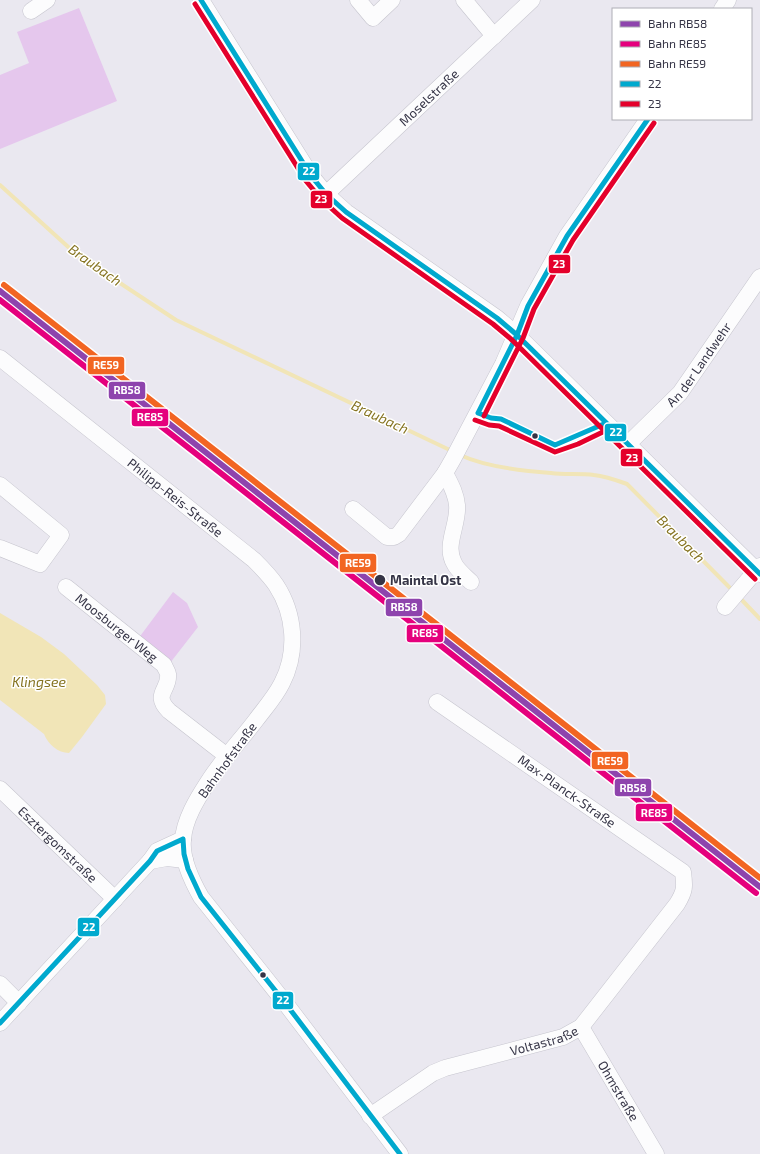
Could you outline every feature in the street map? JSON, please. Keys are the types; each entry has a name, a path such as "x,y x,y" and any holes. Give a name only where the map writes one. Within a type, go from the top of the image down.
{"street":[{"path":"31,11 47,0"},
{"path":"201,0 312,178 326,194 346,212 497,318 759,570 725,607"},
{"path":"358,0 373,18 392,0"},
{"path":"464,0 494,36"},
{"name":"Moselstraße","path":"326,194 532,0"},
{"path":"353,509 387,537 394,537 399,534 445,472 462,444 516,335 528,306 567,236 647,120"},
{"name":"An der Landwehr","path":"628,444 680,393 760,277"},
{"name":"Philipp-Reis-Straße","path":"0,358 224,535 258,564 275,584 290,618 292,628 292,653 287,671"},
{"path":"445,472 452,486 458,505 450,546 451,556 454,564 471,582"},
{"path":"0,485 61,535 40,564 0,548"},
{"name":"Moosburger Weg","path":"66,587 164,665 168,675 162,693 163,705 227,756"},
{"name":"Bahnhofstraße","path":"183,839 193,808 201,792 227,756 270,702 282,683 287,671"},
{"name":"Max-Planck-Straße","path":"437,702 683,872 685,887"},
{"name":"Esztergomstraße","path":"0,789 115,899"},
{"path":"0,1023 158,851 183,839 185,860 201,897 400,1154"},
{"path":"150,861 167,858 185,860"},
{"name":"Voltastraße","path":"370,1116 433,1073 445,1068 563,1037 580,1027 677,904 684,892 685,887"},
{"path":"0,984 19,1003"},
{"name":"Ohmstraße","path":"580,1027 656,1154"}],"shaded area":[{"path":"79,8 117,101 0,149 0,75 29,63 17,32"},
{"path":"173,592 187,603 198,627 170,663 138,639"}],"water":[{"name":"Klingsee","path":"0,613 41,637 64,654 97,685 105,695 106,704 69,753 57,750 48,741 44,734 0,700"}],"waterway":[{"name":"Braubach","path":"0,185 76,254 176,320 454,452"},
{"name":"Braubach","path":"460,455 481,463 504,468 556,474 583,474 610,478 627,484 734,592"},
{"name":"Braubach","path":"739,597 760,619"}],"rail line":[{"name":"RE59","path":"4,285 760,878"},
{"name":"RB58","path":"0,291 760,887"},
{"name":"RE85","path":"0,300 756,893"}],"transit line":[{"name":"22","path":"201,0 312,177 326,194 346,212 497,318 517,335 760,574"},
{"name":"23","path":"195,4 306,181 321,199 342,218 493,324 512,340 755,579"},
{"name":"22","path":"478,413 517,335 528,306 567,236 647,120"},
{"name":"23","path":"484,416 523,338 534,309 573,240 654,123"},
{"name":"22","path":"478,413 491,418 501,419 555,445 606,423"},
{"name":"23","path":"475,420 489,425 499,426 555,452 578,444 609,429"},
{"name":"22","path":"183,839 184,854 188,869 201,897 286,1004 400,1154"},
{"name":"22","path":"0,1023 150,861 157,851 183,839"}],"place":[{"name":"Maintal Ost","path":"380,580"}]}
